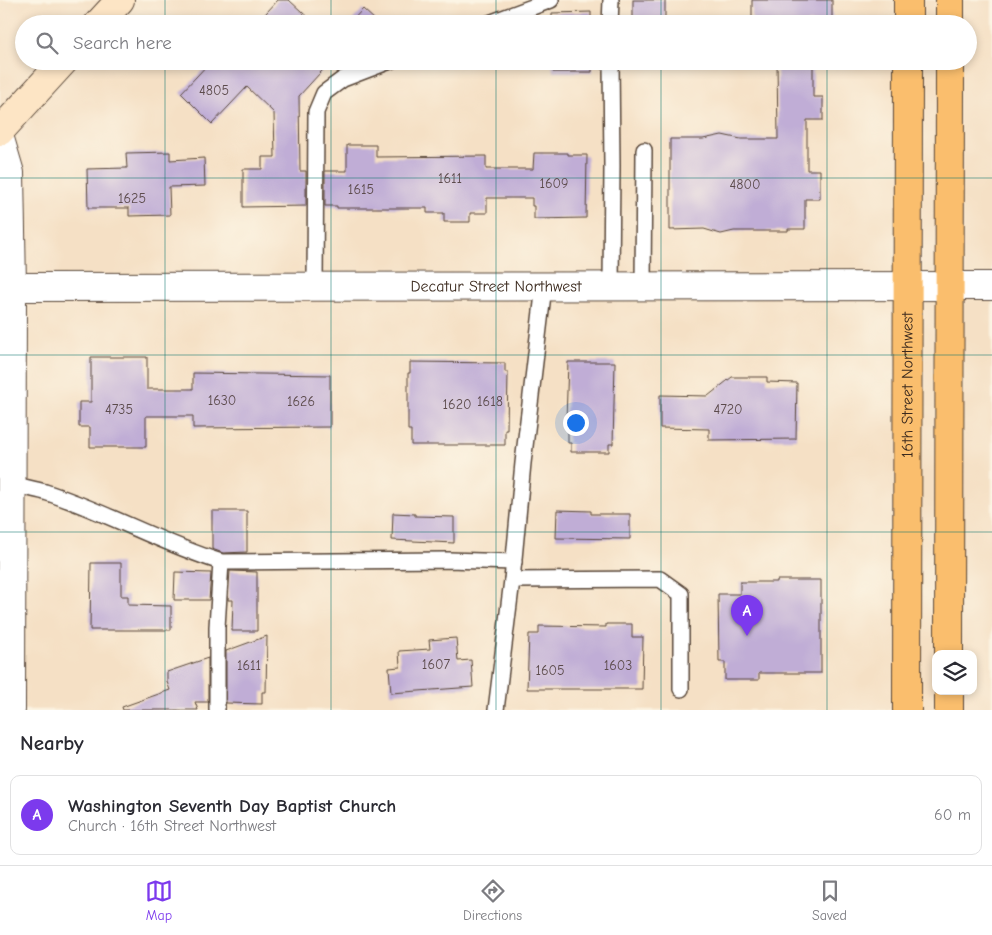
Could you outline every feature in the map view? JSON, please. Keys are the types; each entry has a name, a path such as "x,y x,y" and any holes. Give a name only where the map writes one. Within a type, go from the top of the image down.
{"main road":[{"path":"106,15 120,0"},
{"path":"908,0 908,15"},
{"path":"950,0 950,15"},
{"path":"0,131 56,70"},
{"name":"16th Street Northwest","path":"907,710 908,70"},
{"path":"949,650 950,70"},
{"path":"949,695 949,710"}],"street":[{"path":"0,139 10,173 6,287 12,484 11,710"},
{"name":"Decatur Street Northwest","path":"6,287 992,286"}],"lane":[{"path":"512,15 551,0"},
{"path":"610,15 611,0"},
{"path":"314,287 316,112 324,93 343,79 366,70"},
{"path":"610,70 611,286"},
{"path":"643,286 644,150"},
{"path":"496,710 544,286"},
{"path":"12,484 47,493 110,517 188,552 220,562 448,560 514,562"},
{"path":"218,710 220,562"},
{"path":"512,580 660,579 681,594 682,689"}],"building":[{"path":"278,0 289,0 305,15 264,15"},
{"path":"633,0 665,0 665,15 633,15"},
{"path":"752,0 832,0 832,15 752,15"},
{"path":"363,9 370,15 357,15"},
{"path":"591,12 591,15 552,15 552,13"},
{"path":"203,70 323,70 299,96 300,171 306,171 306,206 243,207 243,169 262,169 262,157 275,157 274,113 247,87 212,124 181,93"},
{"path":"553,70 592,70 592,72 553,72"},
{"path":"777,70 813,70 813,97 823,97 823,120 807,120 807,170 820,170 820,199 805,199 805,229 788,229 788,231 734,231 721,234 704,229 670,230 670,139 703,139 722,135 741,139 778,139"},
{"path":"347,145 376,145 376,157 486,156 486,169 533,169 534,153 587,155 586,218 534,219 532,198 487,198 487,213 470,213 470,222 444,222 444,213 427,213 427,208 337,208 337,206 325,206 325,171 347,171"},
{"path":"170,152 170,160 204,158 205,186 169,187 170,215 129,216 129,208 88,208 87,169 127,168 126,153"},
{"path":"91,357 147,357 147,389 193,389 193,373 330,375 330,427 193,428 193,416 146,416 146,447 90,447 90,427 79,427 79,402 91,402"},
{"path":"410,362 505,363 505,372 508,372 505,445 411,445 411,430 408,430 408,373 410,373"},
{"path":"568,362 615,362 613,444 609,444 609,452 571,452 571,443 568,443 568,420 566,420"},
{"path":"732,377 767,377 767,382 797,383 796,439 709,440 709,429 660,428 660,395 708,396"},
{"path":"557,510 591,511 591,514 630,514 630,539 556,538"},
{"path":"212,511 247,511 247,552 223,553 212,549"},
{"path":"393,513 415,514 415,516 454,517 454,543 392,540"},
{"path":"91,563 121,563 121,596 128,596 128,605 171,606 171,630 90,630"},
{"path":"230,571 257,572 257,631 232,631 233,600 228,600"},
{"path":"175,572 211,573 209,600 174,600"},
{"path":"777,580 821,580 821,673 759,673 759,680 725,680 725,662 719,662 718,594 740,594 740,582 777,582"},
{"path":"606,624 632,624 632,637 643,637 642,689 527,689 529,634 539,634 539,626 606,627"},
{"path":"267,636 266,692 262,692 262,704 226,703 226,651"},
{"path":"456,638 458,661 471,660 473,687 391,693 389,668 400,667 399,651 430,649 429,640"},
{"path":"208,658 208,702 195,702 198,710 123,710 122,707 170,690 167,682 167,672"}],"place":[{"name":"Washington Seventh Day Baptist Church","path":"747,636"}]}
